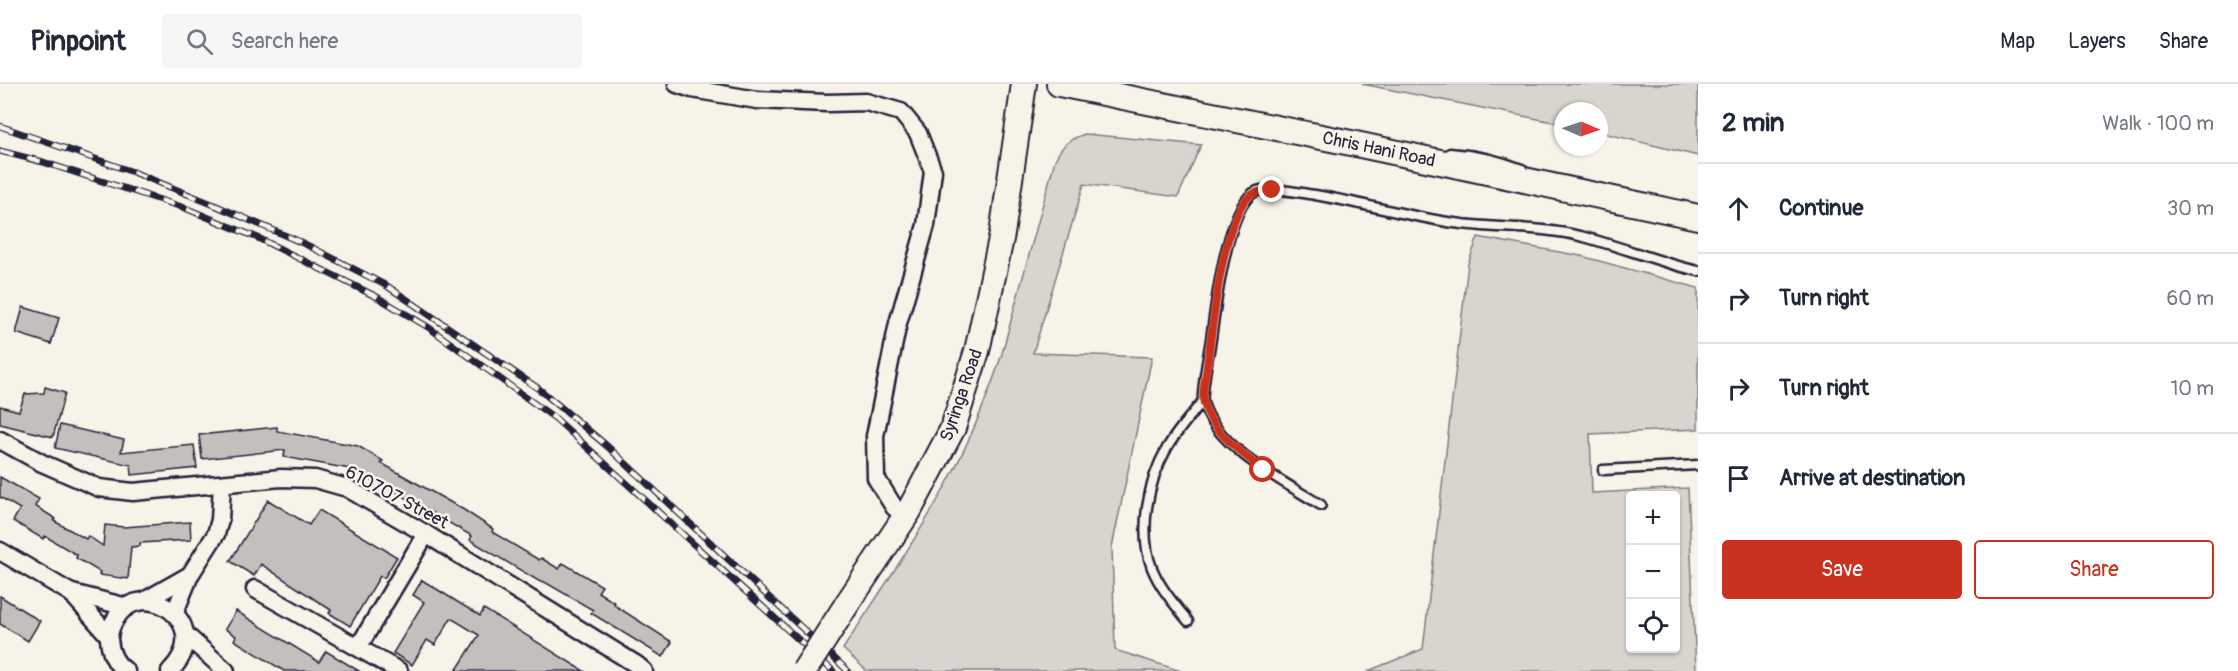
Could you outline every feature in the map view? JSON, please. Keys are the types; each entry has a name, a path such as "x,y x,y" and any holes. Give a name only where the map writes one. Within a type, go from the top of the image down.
{"street":[{"path":"676,84 692,89 757,100 866,102 901,112 918,133 933,171 926,225 898,323 874,436 876,478 894,507 905,517"},
{"name":"Syringa Road","path":"804,671 905,517 953,428 977,351 1002,234 1024,84"},
{"name":"Chris Hani Road","path":"1059,84 1698,217"},
{"name":"610707 Street","path":"0,440 42,464 99,488 133,492 280,478 315,479 347,489 426,534 638,665 644,671"},
{"path":"175,612 190,575 216,534 220,520 222,483"},
{"path":"359,646 426,534"},
{"path":"0,551 71,593 127,607"},
{"path":"119,667 110,649 109,636 118,615 127,607 146,600 190,575"},
{"path":"255,589 359,646 399,671"},
{"path":"71,593 109,636"},
{"path":"146,600 163,605 175,612 183,622 186,635 185,648 179,662 170,671"},
{"path":"186,635 226,671"}],"lane":[{"path":"1321,505 1263,470 1229,442 1211,421 1203,401 1214,316 1228,241 1236,214 1246,199 1257,191 1290,191 1454,223 1580,236 1698,271"},
{"path":"1188,621 1170,599 1152,568 1146,522 1150,492 1158,466 1172,441 1203,401"},
{"path":"1603,470 1698,465"}],"shaded area":[{"path":"1362,84 1698,84 1698,156 1608,134 1608,102 1554,102 1554,122"},
{"path":"1085,134 1201,145 1178,197 1084,184 1033,353 1152,357 1112,547 1115,650 1181,671 867,671 843,649 921,528 961,455 983,407 1001,357 1055,160 1067,143"},
{"path":"1478,237 1581,256 1698,288 1698,429 1590,434 1592,493 1626,491 1626,653 1680,653 1680,491 1630,491 1688,488 1696,671 1368,671 1423,649 1468,264"}],"building":[{"path":"23,307 59,318 51,344 16,333"},
{"path":"45,387 65,393 53,437 0,424 0,406 19,411 25,394 44,393"},
{"path":"60,425 124,440 121,452 194,445 197,468 132,475 131,465 55,448"},
{"path":"277,427 277,431 358,446 383,461 381,463 464,510 493,529 492,532 539,560 541,558 559,569 563,563 602,586 598,592 615,603 614,605 672,642 663,657 591,613 593,610 470,540 472,536 372,478 371,481 350,469 284,457 285,450 202,459 199,435"},
{"path":"0,477 39,499 35,506 56,519 54,521 86,539 88,536 103,546 105,525 124,527 190,522 191,540 140,543 140,546 131,547 128,579 99,575 100,572 76,558 77,555 45,536 43,539 13,521 20,509 0,497"},
{"path":"268,500 309,525 319,510 397,557 384,578 380,576 350,626 329,613 331,610 261,564 254,576 230,561"},
{"path":"422,580 480,616 484,609 584,671 456,671 479,635 451,618 435,645 427,640 412,665 393,653 424,602 413,595"},
{"path":"0,596 40,621 28,641 0,624"},
{"path":"236,611 319,662 326,651 359,671 284,671 234,640 236,636 225,629"}],"railway":[{"path":"0,126 133,172 212,204 305,244 387,286 539,389 607,446 848,671"},
{"path":"0,151 43,162 185,208 258,238 377,297 428,327 556,419 833,671"}],"route":[{"path":"1263,470 1229,442 1211,421 1203,401 1214,316 1228,241 1236,214 1246,199 1257,191 1272,190"}]}
